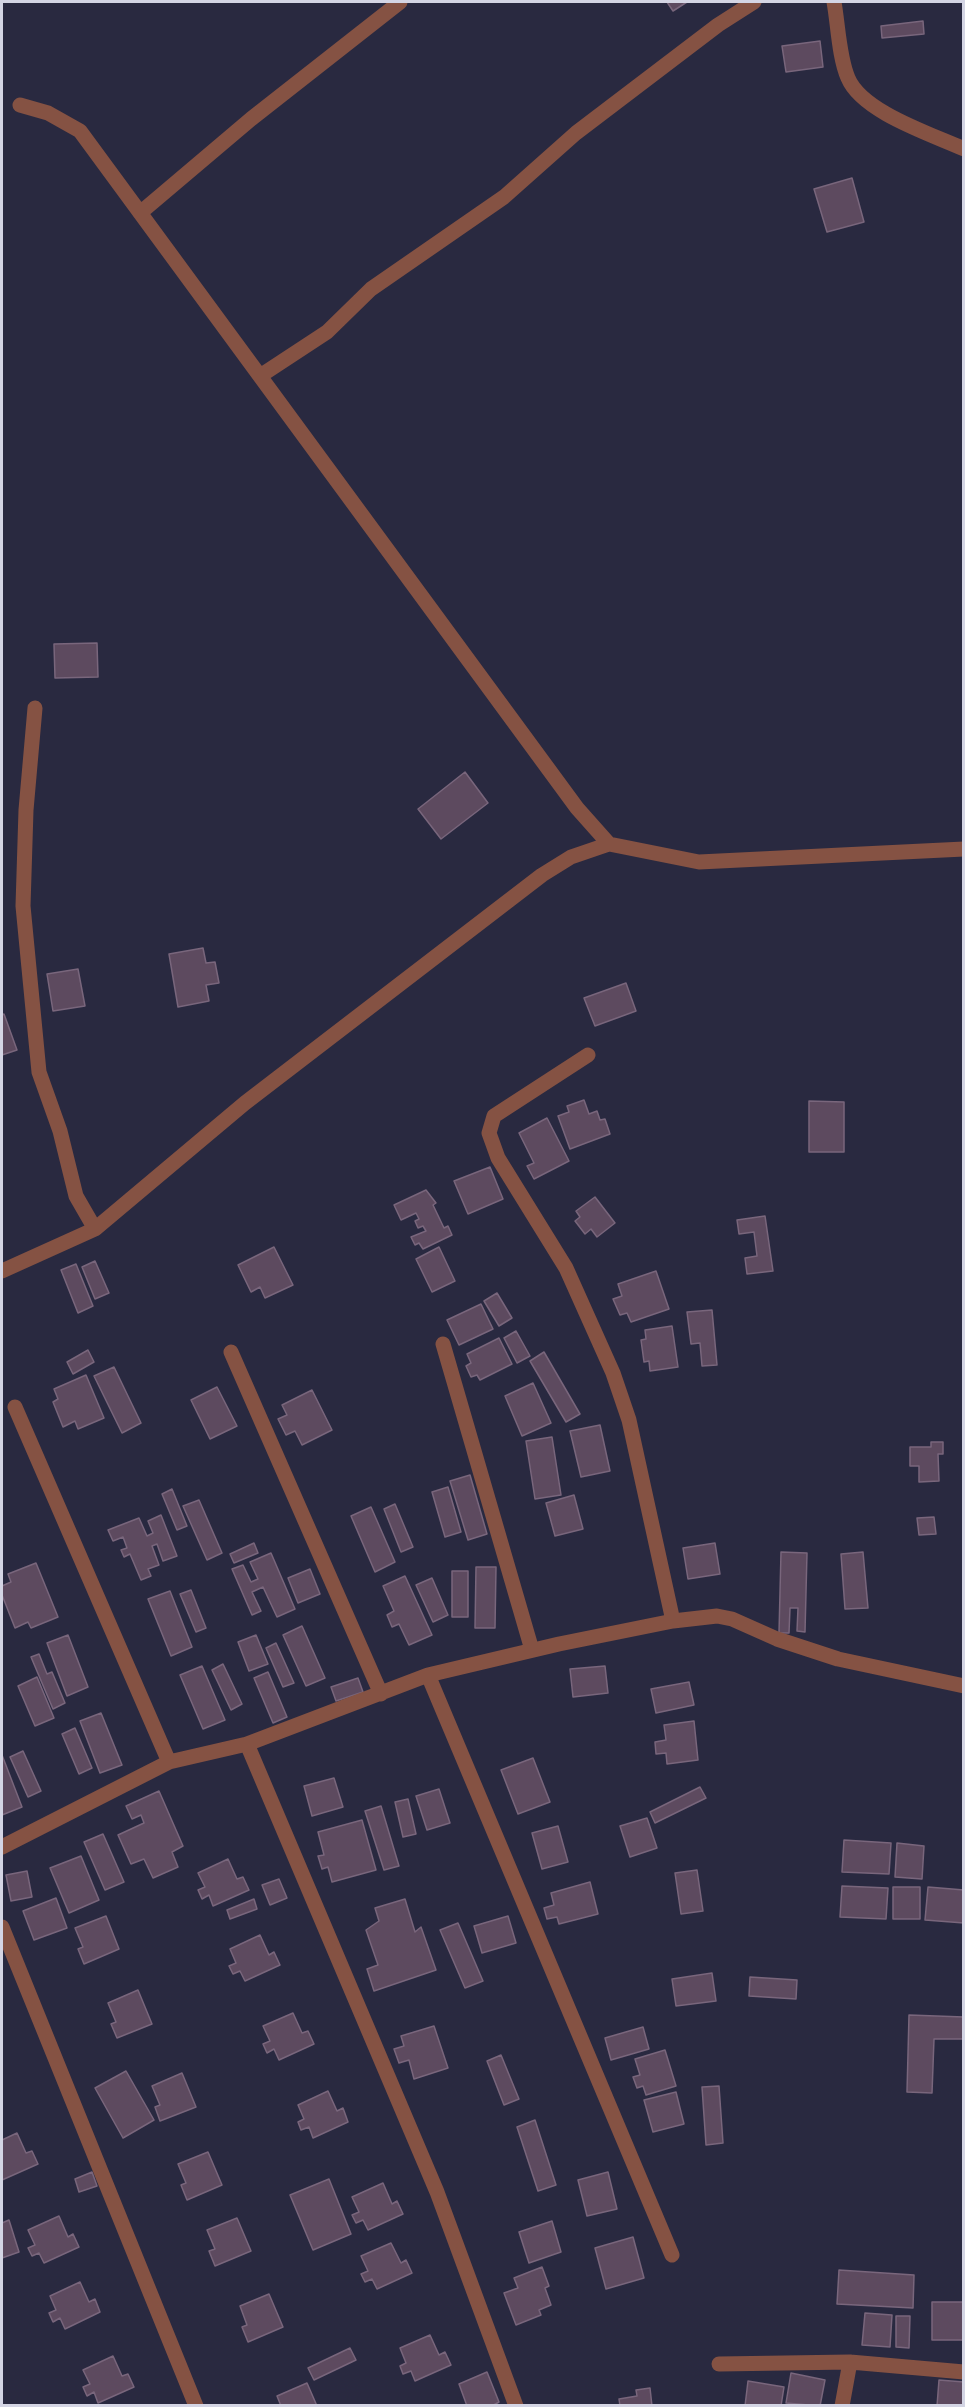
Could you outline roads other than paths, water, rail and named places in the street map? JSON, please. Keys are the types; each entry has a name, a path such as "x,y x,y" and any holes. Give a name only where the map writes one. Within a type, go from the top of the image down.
{"street":[{"path":"140,213 251,119 400,2"},
{"path":"260,376 327,332 371,289 504,197 576,134 718,25 754,2"},
{"path":"834,2 848,78 859,95 878,109 963,149"},
{"path":"20,105 48,112 80,131 578,808 609,844"},
{"path":"35,708 26,810 23,906 39,1072 60,1131 76,1196 95,1228"},
{"path":"2,1271 95,1228 244,1103 542,875 571,857 609,844 699,862 963,849"},
{"path":"588,1055 494,1116 489,1133 498,1158 566,1268 614,1373 629,1420 673,1620"},
{"path":"443,1344 532,1650"},
{"path":"231,1352 381,1694"},
{"path":"15,1407 169,1762"},
{"path":"2,1847 169,1762 247,1744 428,1675 673,1620 717,1616 732,1619 777,1639 838,1659 963,1686"},
{"path":"428,1675 672,2255"},
{"path":"247,1744 438,2192 516,2406"},
{"path":"2,1927 196,2406"},
{"path":"718,2364 850,2362 963,2372"},
{"path":"842,2406 850,2362"}]}
